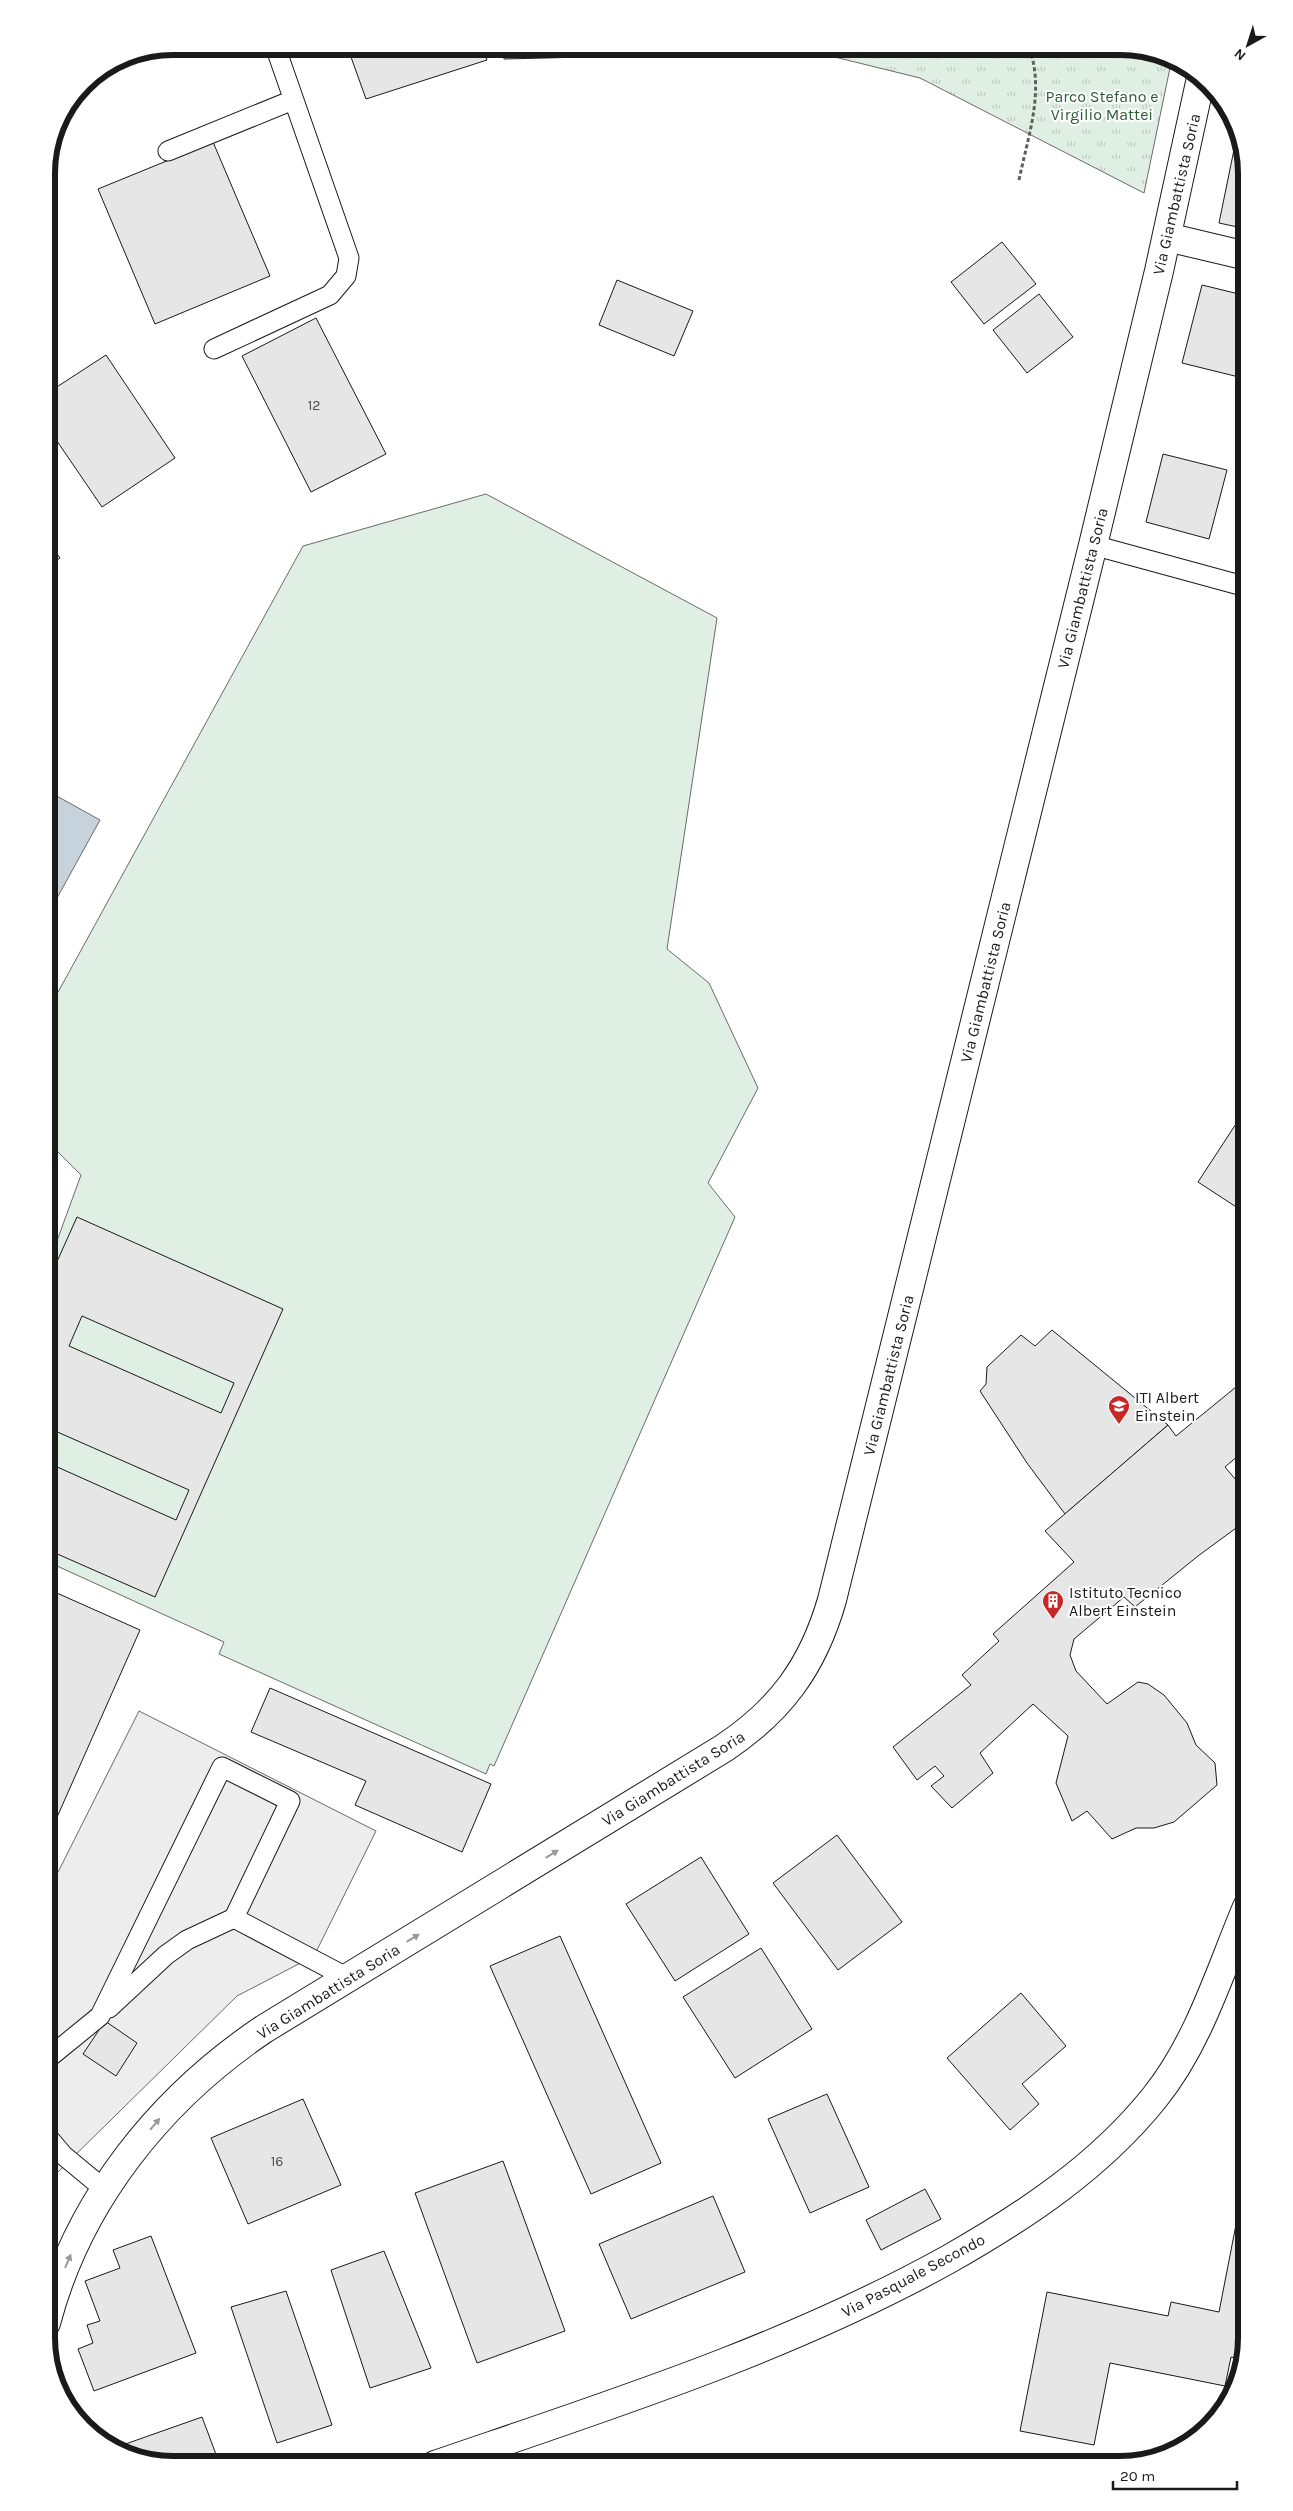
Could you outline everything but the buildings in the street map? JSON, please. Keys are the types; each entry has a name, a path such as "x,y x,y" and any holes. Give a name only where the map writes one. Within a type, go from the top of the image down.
{"street":[{"name":"Via Giambattista Soria","path":"55,2298 72,2252 104,2189 156,2122 212,2066 264,2029 730,1744 772,1709 798,1680 808,1661 823,1628 832,1600 1093,545 1167,237 1199,86"},
{"path":"1167,237 1238,254"},
{"name":"Via Pasquale Secondo","path":"462,2456 642,2394 817,2325 928,2270 1022,2214 1058,2189 1105,2150 1132,2125 1156,2096 1194,2033 1238,1928"}],"lane":[{"path":"214,349 330,295 346,276 349,258 278,55"},
{"path":"168,151 294,100"},
{"path":"1093,545 1238,585"},
{"path":"55,2053 100,2016 166,1955 187,1940 234,1918 290,1801 222,1767 100,2016"},
{"path":"234,1918 348,1978"},
{"path":"55,2146 63,2155 104,2189"}],"path":[{"path":"1019,180 1035,108 1035,63 1032,55"}],"green space":[{"name":"Parco Stefano e Virgilio Mattei","path":"827,55 1127,55 1158,61 1170,67 1144,193 920,78"},
{"path":"486,494 717,618 667,949 709,983 758,1088 708,1183 735,1217 494,1766 490,1764 486,1774 219,1654 224,1642 55,1565 55,1246 81,1175 55,1149 55,998 303,546"}],"shaded area":[{"path":"55,795 100,820 55,902"},
{"path":"139,1711 376,1831 314,1956 237,1996 58,2172 55,2170 55,1878"}],"place":[{"name":"ITI Albert Einstein","path":"1119,1425"},
{"name":"Istituto Tecnico Albert Einstein","path":"1053,1620"}]}
